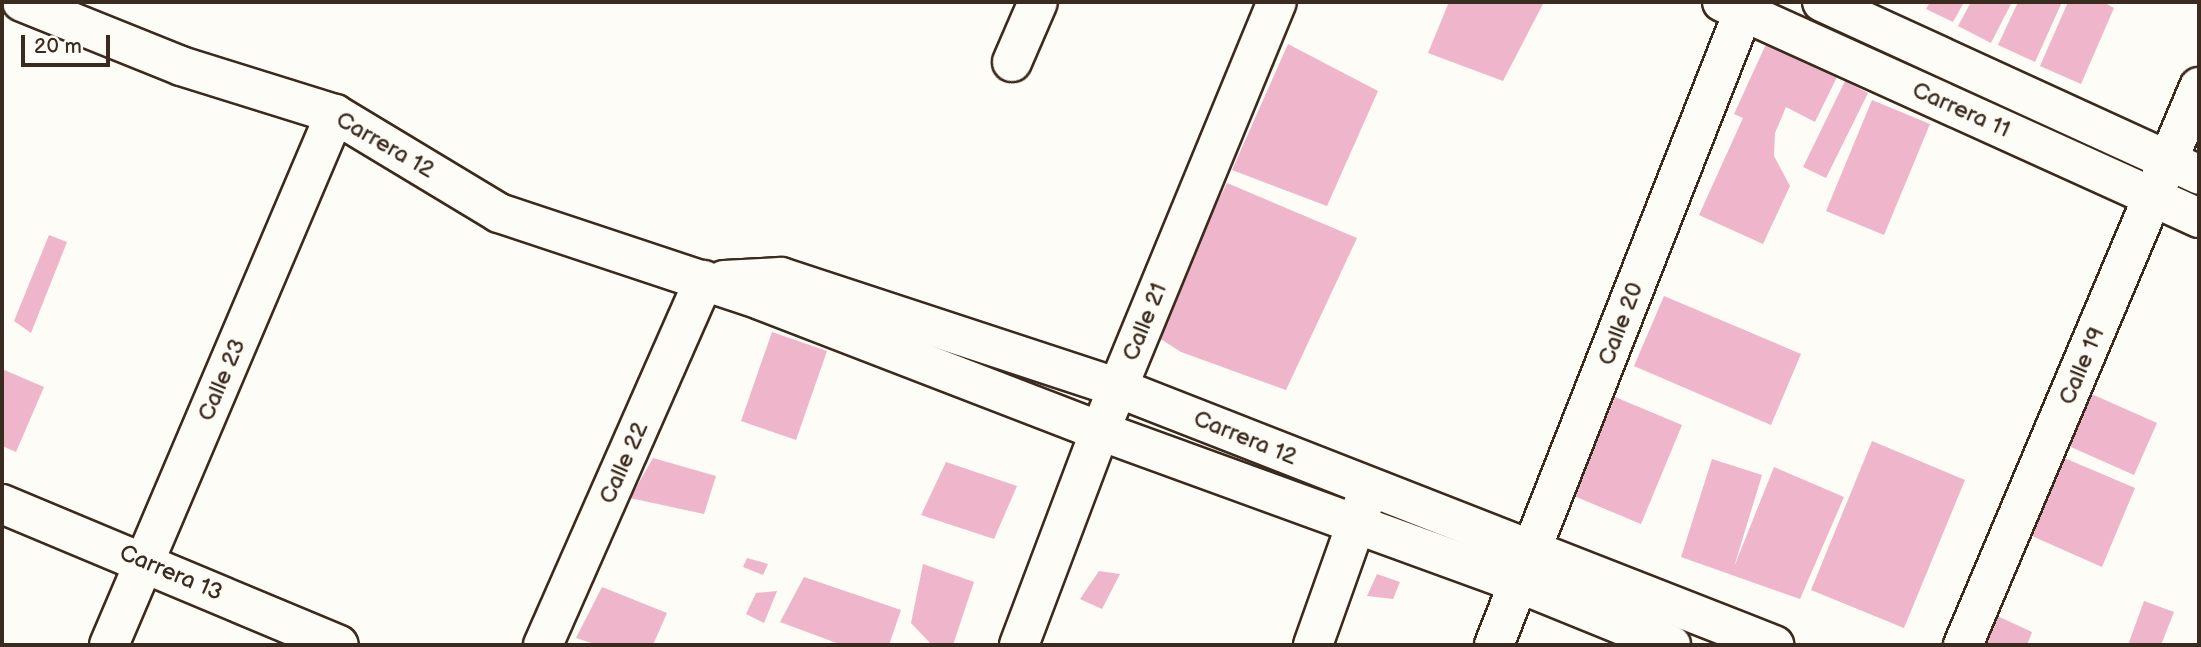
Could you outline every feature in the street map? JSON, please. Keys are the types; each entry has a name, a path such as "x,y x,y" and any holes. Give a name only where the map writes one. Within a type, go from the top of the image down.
{"street":[{"name":"Carrera 12","path":"22,2 181,66 335,114 499,213 704,280 1356,525 1527,568 1774,645"},
{"path":"1012,62 1038,2"},
{"name":"Calle 21","path":"1019,645 1100,431 1277,2"},
{"name":"Carrera 11","path":"1822,2 2184,167"},
{"name":"Carrera 11","path":"1737,5 2199,218"},
{"name":"Calle 20","path":"1494,645 1527,568 1737,5"},
{"name":"Calle 19","path":"1963,645 2154,198 2184,167 2199,87"},
{"name":"Calle 23","path":"109,645 335,114"},
{"name":"Carrera 12","path":"704,280 781,277 1118,388 1370,488 1671,645"},
{"name":"Calle 22","path":"543,645 704,280"},
{"path":"1313,645 1370,488"},
{"name":"Carrera 13","path":"2,504 145,561 339,645"}],"building":[{"path":"1449,2 1544,2 1503,81 1428,53"},
{"path":"1930,2 1964,2 1953,22 1926,9"},
{"path":"1971,2 2012,2 1991,43 1958,26"},
{"path":"2018,2 2062,2 2035,62 1998,45"},
{"path":"2068,2 2103,2 2114,8 2081,84 2040,66"},
{"path":"1767,42 1838,75 1815,122 1786,107 1775,133 1774,156 1790,186 1763,244 1699,215 1743,118 1734,114"},
{"path":"1288,44 1378,91 1327,206 1232,170"},
{"path":"1845,81 1868,93 1826,178 1803,167"},
{"path":"1872,100 1930,124 1884,235 1826,211"},
{"path":"1227,183 1357,238 1286,390 1181,352 1153,334"},
{"path":"49,235 67,242 31,333 14,321"},
{"path":"1664,296 1801,354 1771,425 1634,366"},
{"path":"772,332 827,351 796,440 741,421"},
{"path":"2,369 44,387 16,452 2,446"},
{"path":"2087,392 2157,423 2134,475 2064,444"},
{"path":"1615,397 1682,425 1641,524 1574,496"},
{"path":"1872,441 1965,480 1904,628 1811,590"},
{"path":"2055,454 2135,488 2102,567 2021,531"},
{"path":"653,458 716,476 704,514 630,498"},
{"path":"1712,459 1762,475 1734,567 1774,467 1844,497 1800,599 1681,557"},
{"path":"946,462 1017,486 994,539 921,515"},
{"path":"747,558 768,564 763,575 743,567"},
{"path":"923,564 974,582 953,645 932,645 911,623"},
{"path":"1099,571 1120,574 1102,609 1080,599"},
{"path":"1377,574 1400,582 1393,599 1367,596"},
{"path":"804,577 901,610 889,645 842,645 780,622"},
{"path":"602,587 667,613 653,645 598,645 576,638"},
{"path":"777,591 764,623 746,614 756,593"},
{"path":"2144,601 2174,612 2161,645 2128,645"},
{"path":"1993,614 2032,632 2027,645 1980,645"}]}
